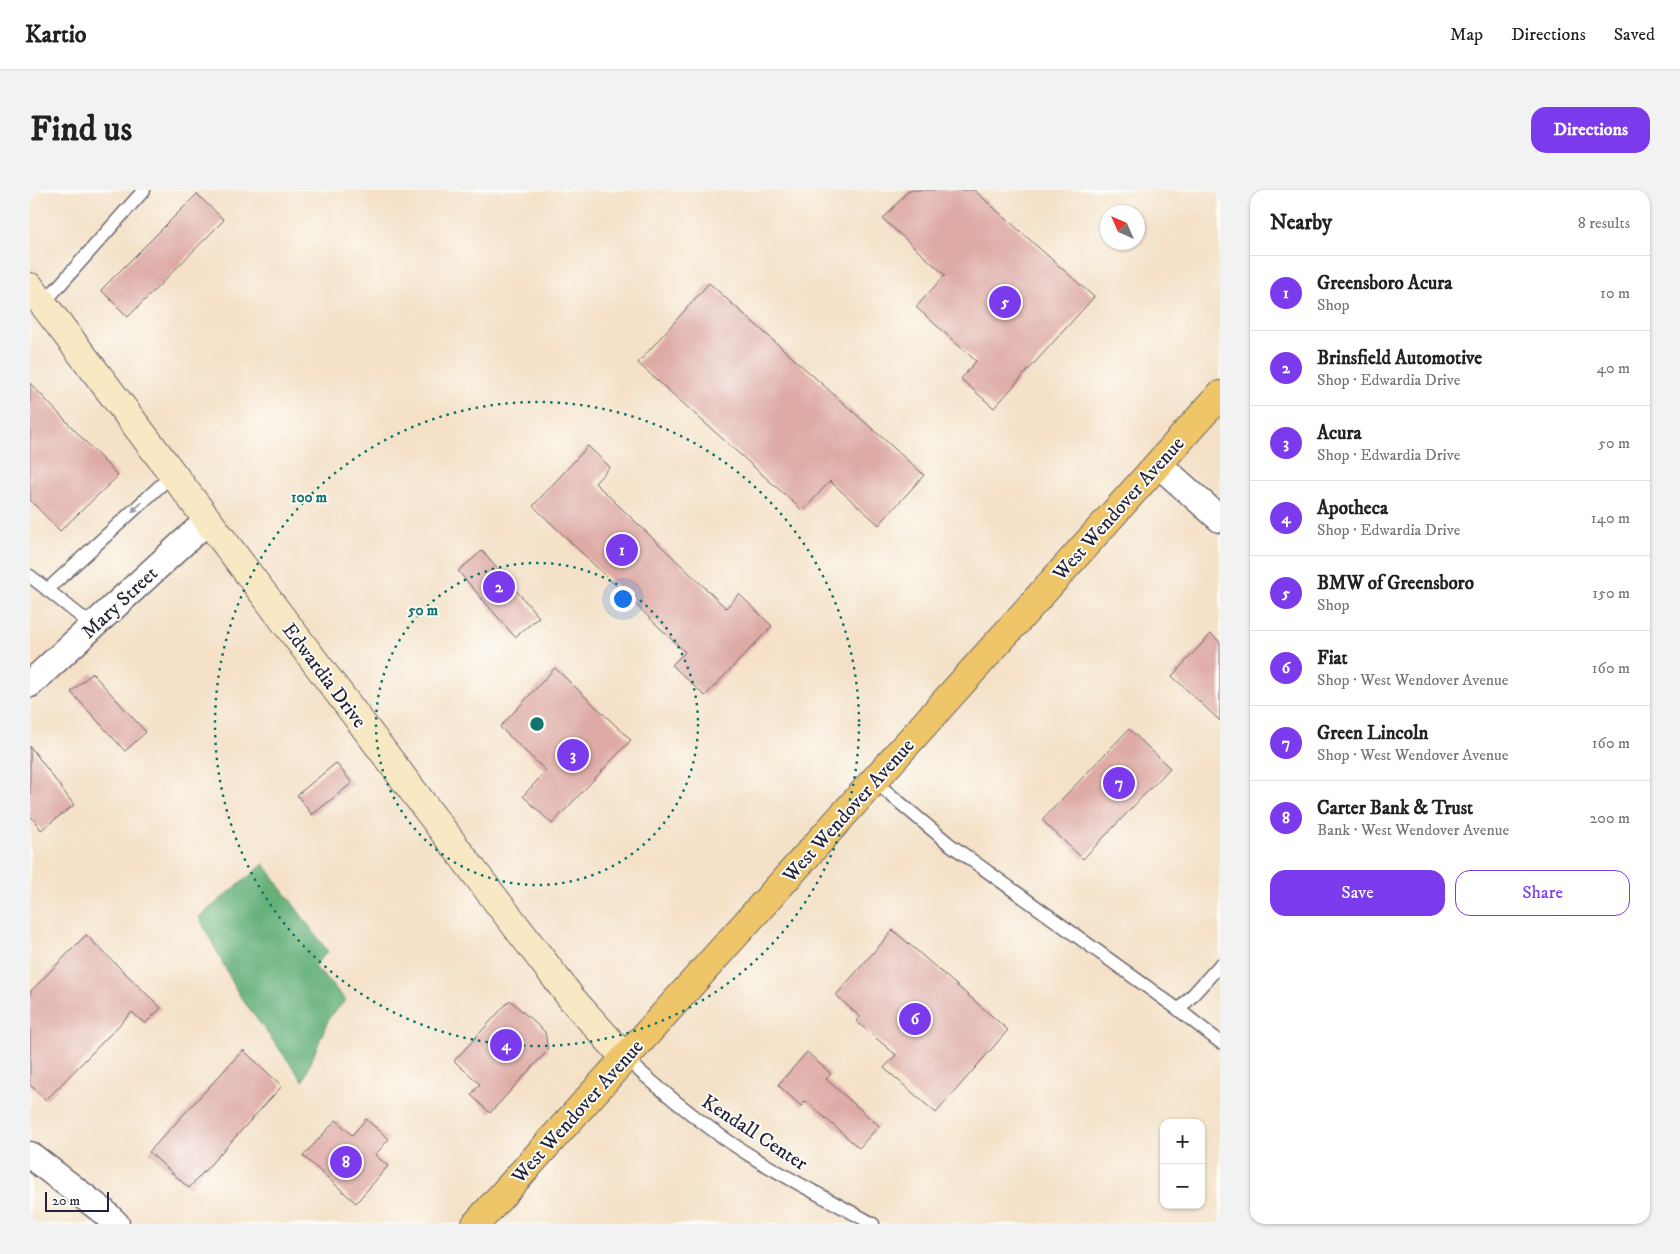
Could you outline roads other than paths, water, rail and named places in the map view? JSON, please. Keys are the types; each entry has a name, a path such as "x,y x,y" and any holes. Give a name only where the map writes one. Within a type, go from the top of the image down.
{"highway":[{"name":"West Wendover Avenue","path":"476,1224 1220,395"}],"main road":[{"name":"Edwardia Drive","path":"36,296 566,992 625,1058"}],"street":[{"path":"1158,464 1220,519"},
{"name":"Mary Street","path":"30,684 208,520"},
{"path":"30,1155 104,1212 116,1224"}],"lane":[{"path":"36,296 144,190"},
{"path":"47,590 173,474"},
{"path":"30,576 93,626"},
{"path":"874,781 948,843 1179,1010 1220,1042"},
{"path":"1179,1010 1220,965"},
{"name":"Kendall Center","path":"625,1058 665,1094 727,1140 758,1160 873,1224"}],"place":[{"name":"BMW of Greensboro","path":"1005,302"},
{"name":"Greensboro Acura","path":"622,550"},
{"name":"Brinsfield Automotive","path":"499,587"},
{"name":"Acura","path":"573,755"},
{"name":"Green Lincoln","path":"1119,783"},
{"name":"Fiat","path":"915,1019"},
{"name":"Apotheca","path":"506,1045"},
{"name":"Carter Bank & Trust","path":"346,1162"}]}
